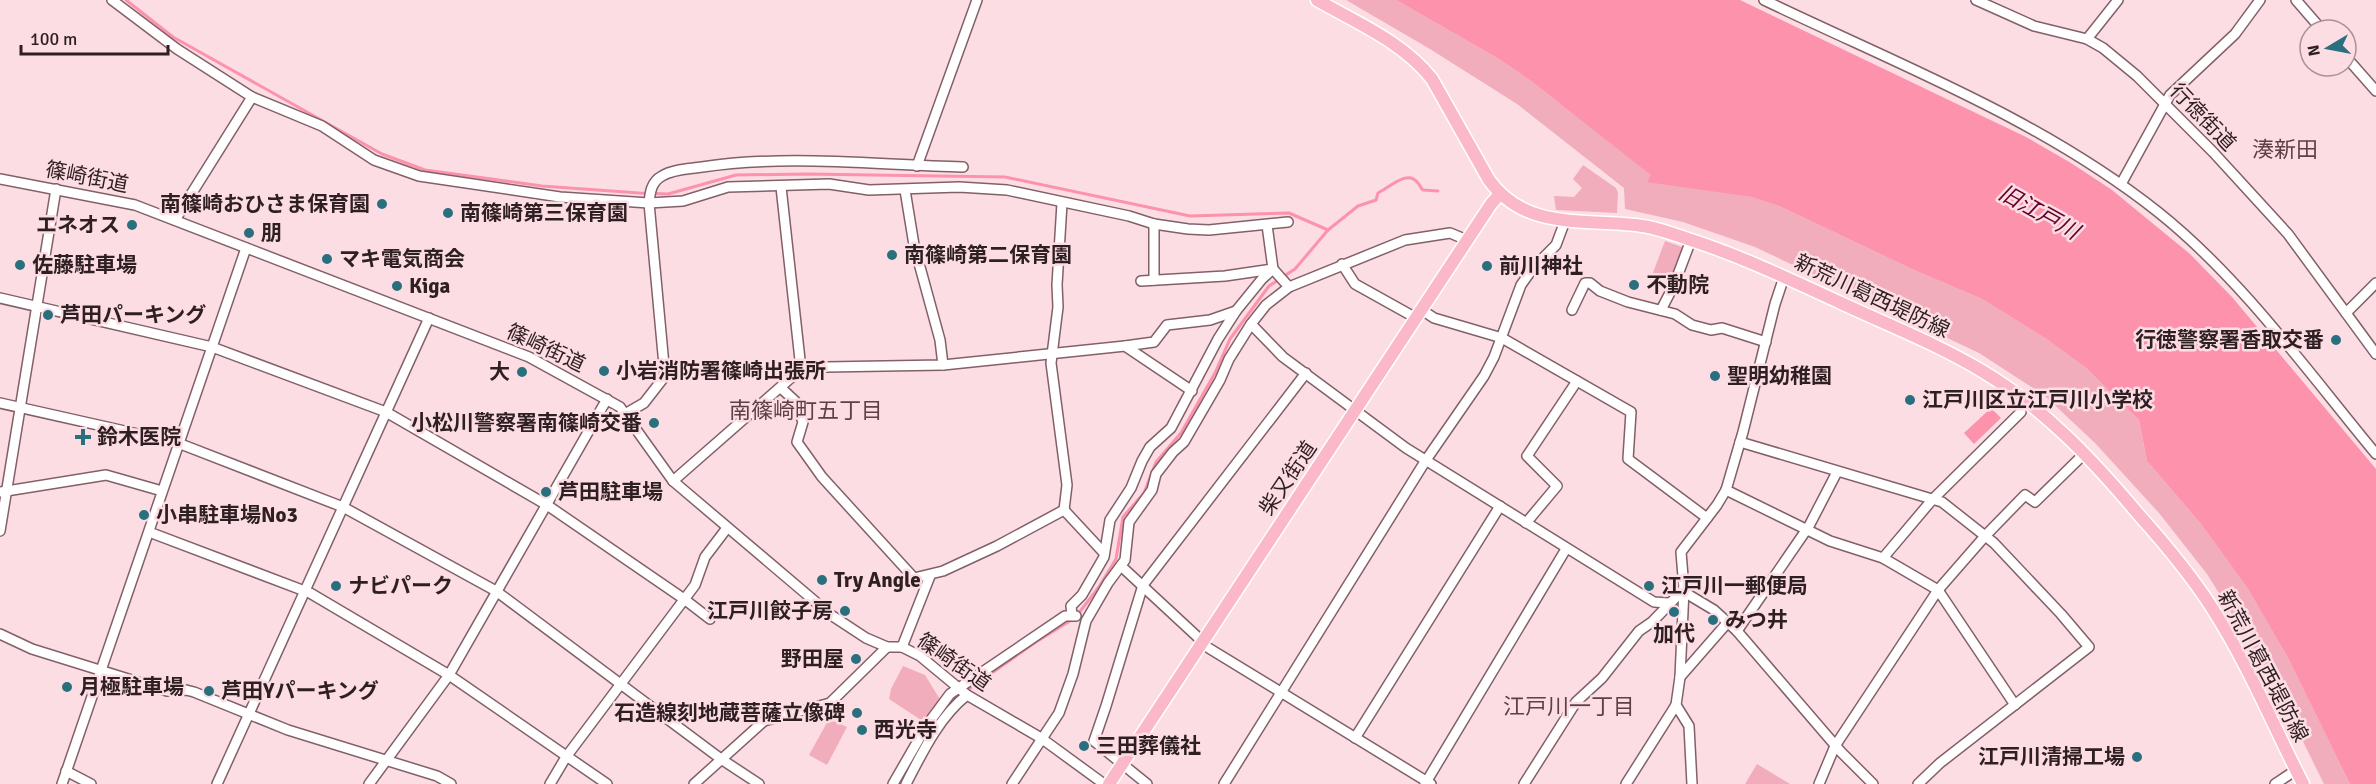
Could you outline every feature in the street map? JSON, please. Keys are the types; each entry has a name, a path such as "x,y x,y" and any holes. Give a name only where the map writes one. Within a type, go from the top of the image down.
{"main road":[{"name":"新荒川葛西堤防線","path":"1317,0 1394,44 1420,64 1432,79 1483,170 1500,194 1521,209 1536,216 1565,220 1646,226 1691,240 1784,277 1945,351 1982,371 2031,405 2085,453 2166,546 2211,606 2250,674 2303,784"},
{"name":"柴又街道","path":"1109,784 1467,240 1500,194"}],"street":[{"path":"112,0 177,49 252,97 322,126 374,160 419,176 560,197 649,203 683,201 728,187 829,184 868,190 959,187 1007,190 1129,216 1154,224 1209,230 1288,222"},
{"path":"917,166 977,0"},
{"path":"1764,0 1994,108 2043,134 2121,184 2173,225 2235,285 2376,454"},
{"name":"行徳街道","path":"1976,0 2034,26 2087,39 2126,66 2165,103 2288,234 2376,354"},
{"path":"2087,39 2118,0"},
{"path":"2121,184 2170,95 2235,34 2260,0"},
{"path":"2296,0 2312,18"},
{"path":"2358,70 2376,90"},
{"path":"175,220 252,97"},
{"path":"625,414 644,403 665,376 649,203 651,188 662,176 679,171 761,160 820,160 963,167"},
{"name":"篠崎街道","path":"0,178 135,205 529,357 608,399 620,407 673,481 831,615 866,638 887,647 902,647 920,656 964,692 1041,738 1104,784"},
{"path":"781,187 801,369"},
{"path":"0,531 3,492 38,306 56,189"},
{"path":"905,190 914,244 940,340 943,365"},
{"path":"1062,203 1056,285 1058,307 1051,363 1067,485 1064,510 1104,553"},
{"path":"1224,784 1426,460 1484,376 1502,338 1521,285 1533,268 1556,245 1565,220"},
{"path":"1154,224 1154,280"},
{"path":"1267,225 1273,269 1289,287"},
{"path":"1012,784 1059,713 1073,674 1086,621 1125,560 1129,522 1152,490 1156,474 1184,442 1220,380 1229,359 1266,305 1289,287 1342,264 1412,239 1450,233 1467,240"},
{"path":"1661,310 1674,285 1691,240"},
{"path":"62,784 246,248"},
{"path":"1342,264 1355,284 1419,314 1502,338 1631,412 1628,459 1707,518"},
{"path":"1141,281 1225,276 1273,269"},
{"path":"1072,615 1071,606 1082,595 1104,553 1110,520 1131,488 1150,447 1171,428 1218,339 1236,311 1273,269"},
{"path":"1626,784 1676,705 1680,677 1684,589 1681,552 1726,490 1774,304 1784,277"},
{"path":"1572,310 1585,283 1590,283 1600,291 1628,302 1675,314 1692,325 1712,330 1722,328 1766,342"},
{"path":"2346,313 2376,284"},
{"path":"0,298 212,347 387,412 547,505 684,599 710,620"},
{"path":"673,481 801,369 943,365 1125,346 1154,342 1167,325 1210,320 1236,311"},
{"path":"218,784 429,318"},
{"path":"1251,324 1283,357 1406,448 1654,602 1668,603"},
{"path":"1125,346 1192,391"},
{"path":"1147,784 1094,741 1143,585 1306,373"},
{"path":"1526,523 1557,486 1527,456 1577,381"},
{"path":"781,388 795,401 803,422 797,442 822,477 914,578 930,576 997,546 1064,510"},
{"path":"369,784 449,675 608,399"},
{"path":"0,403 178,443 343,507 496,591 721,759 759,784"},
{"path":"1883,558 1932,500 2021,412"},
{"path":"1740,442 1932,500 1942,501 1986,536 2061,614 2089,647 1940,763 1918,784"},
{"path":"1819,784 1835,746 1938,590 2025,495 2035,502 2085,453"},
{"path":"1737,631 1809,526 1837,472"},
{"path":"3,492 106,475 162,491"},
{"path":"1726,490 1830,541 1883,558 1938,590 2015,705"},
{"path":"1355,738 1500,506"},
{"path":"550,784 566,757 695,585 705,557 727,528"},
{"path":"149,532 305,591 449,675 608,784"},
{"path":"1121,566 1202,643 1428,783 1566,549"},
{"path":"902,647 930,576"},
{"path":"1524,784 1576,702 1602,678 1639,631 1652,622 1684,589"},
{"path":"1684,589 1737,631 1835,746 1874,784"},
{"path":"906,784 935,732 964,692 1027,641 1065,616 1072,615 1086,621"},
{"path":"1680,677 1728,622"},
{"path":"0,634 32,649 167,691 194,692 249,716 437,776 451,784"},
{"path":"694,784 764,721 830,703 887,647"},
{"path":"893,784 927,724 950,694 964,692"},
{"path":"1676,705 1689,726 1692,784"},
{"path":"2275,784 2296,770"},
{"path":"66,771 91,784"}],"shaded area":[{"path":"1346,0 1396,0 1499,59 1531,81 1652,175 1648,181 1751,197 1779,206 1914,270 1982,299 2045,338 2086,368 2139,420 2147,461 2201,524 2248,589 2288,658 2350,784 2324,784 2269,673 2207,574 2159,513 2095,443 2045,396 1979,353 1755,247 1683,222 1625,209 1624,188 1517,104"},
{"path":"1583,165 1616,188 1617,213 1556,210 1554,196 1574,197 1582,188 1573,179"},
{"path":"1665,241 1685,248 1670,282 1652,275"},
{"path":"903,666 925,675 941,701 924,722 889,699 891,689"},
{"path":"829,719 847,727 827,765 809,755"},
{"path":"1757,764 1790,784 1745,784"}],"water":[{"name":"旧江戸川","path":"1396,0 1740,0 2026,137 2112,190 2190,254 2232,297 2376,469 2376,784 2350,784 2288,658 2248,589 2201,524 2147,461 2139,420 2086,368 2045,338 1982,299 1914,270 1779,206 1751,197 1647,182 1651,175 1531,81 1499,59"},
{"path":"1991,408 2001,418 1974,444 1964,433"}],"waterway":[{"path":"126,0 173,37 382,154 425,170 542,186 668,194 736,175 1005,177 1190,216 1289,213 1328,230 1358,206 1376,200 1378,193 1403,179 1413,179 1423,190 1438,191"},
{"path":"1078,614 1099,587 1116,559 1123,517 1144,493 1156,462 1181,433 1215,373 1230,339 1269,286 1295,269 1328,230"},
{"path":"945,711 953,700 1073,619"}],"place":[{"name":"南篠崎おひさま保育園","path":"382,204"},
{"name":"南篠崎第三保育園","path":"448,213"},
{"name":"エネオス","path":"132,225"},
{"name":"朋","path":"249,233"},
{"name":"南篠崎第二保育園","path":"892,255"},
{"name":"マキ電気商会","path":"327,259"},
{"name":"佐藤駐車場","path":"20,265"},
{"name":"前川神社","path":"1487,266"},
{"name":"不動院","path":"1634,285"},
{"name":"Kiga","path":"397,286"},
{"name":"芦田パーキング","path":"48,315"},
{"name":"行徳警察署香取交番","path":"2336,340"},
{"name":"小岩消防署篠崎出張所","path":"604,371"},
{"name":"大","path":"522,372"},
{"name":"聖明幼稚園","path":"1715,376"},
{"name":"江戸川区立江戸川小学校","path":"1910,400"},
{"name":"小松川警察署南篠崎交番","path":"654,423"},
{"name":"鈴木医院","path":"83,437"},
{"name":"芦田駐車場","path":"546,492"},
{"name":"小串駐車場No3","path":"144,515"},
{"name":"Try Angle","path":"822,580"},
{"name":"ナビパーク","path":"336,586"},
{"name":"江戸川一郵便局","path":"1649,586"},
{"name":"江戸川餃子房","path":"845,611"},
{"name":"加代","path":"1674,612"},
{"name":"みつ井","path":"1713,620"},
{"name":"野田屋","path":"856,659"},
{"name":"月極駐車場","path":"67,687"},
{"name":"芦田Yパーキング","path":"209,691"},
{"name":"石造線刻地蔵菩薩立像碑","path":"857,713"},
{"name":"西光寺","path":"862,730"},
{"name":"三田葬儀社","path":"1084,746"},
{"name":"江戸川清掃工場","path":"2137,757"}],"district":[{"name":"湊新田","path":"2285,149"},
{"name":"南篠崎町五丁目","path":"806,410"},
{"name":"江戸川一丁目","path":"1569,706"}]}
